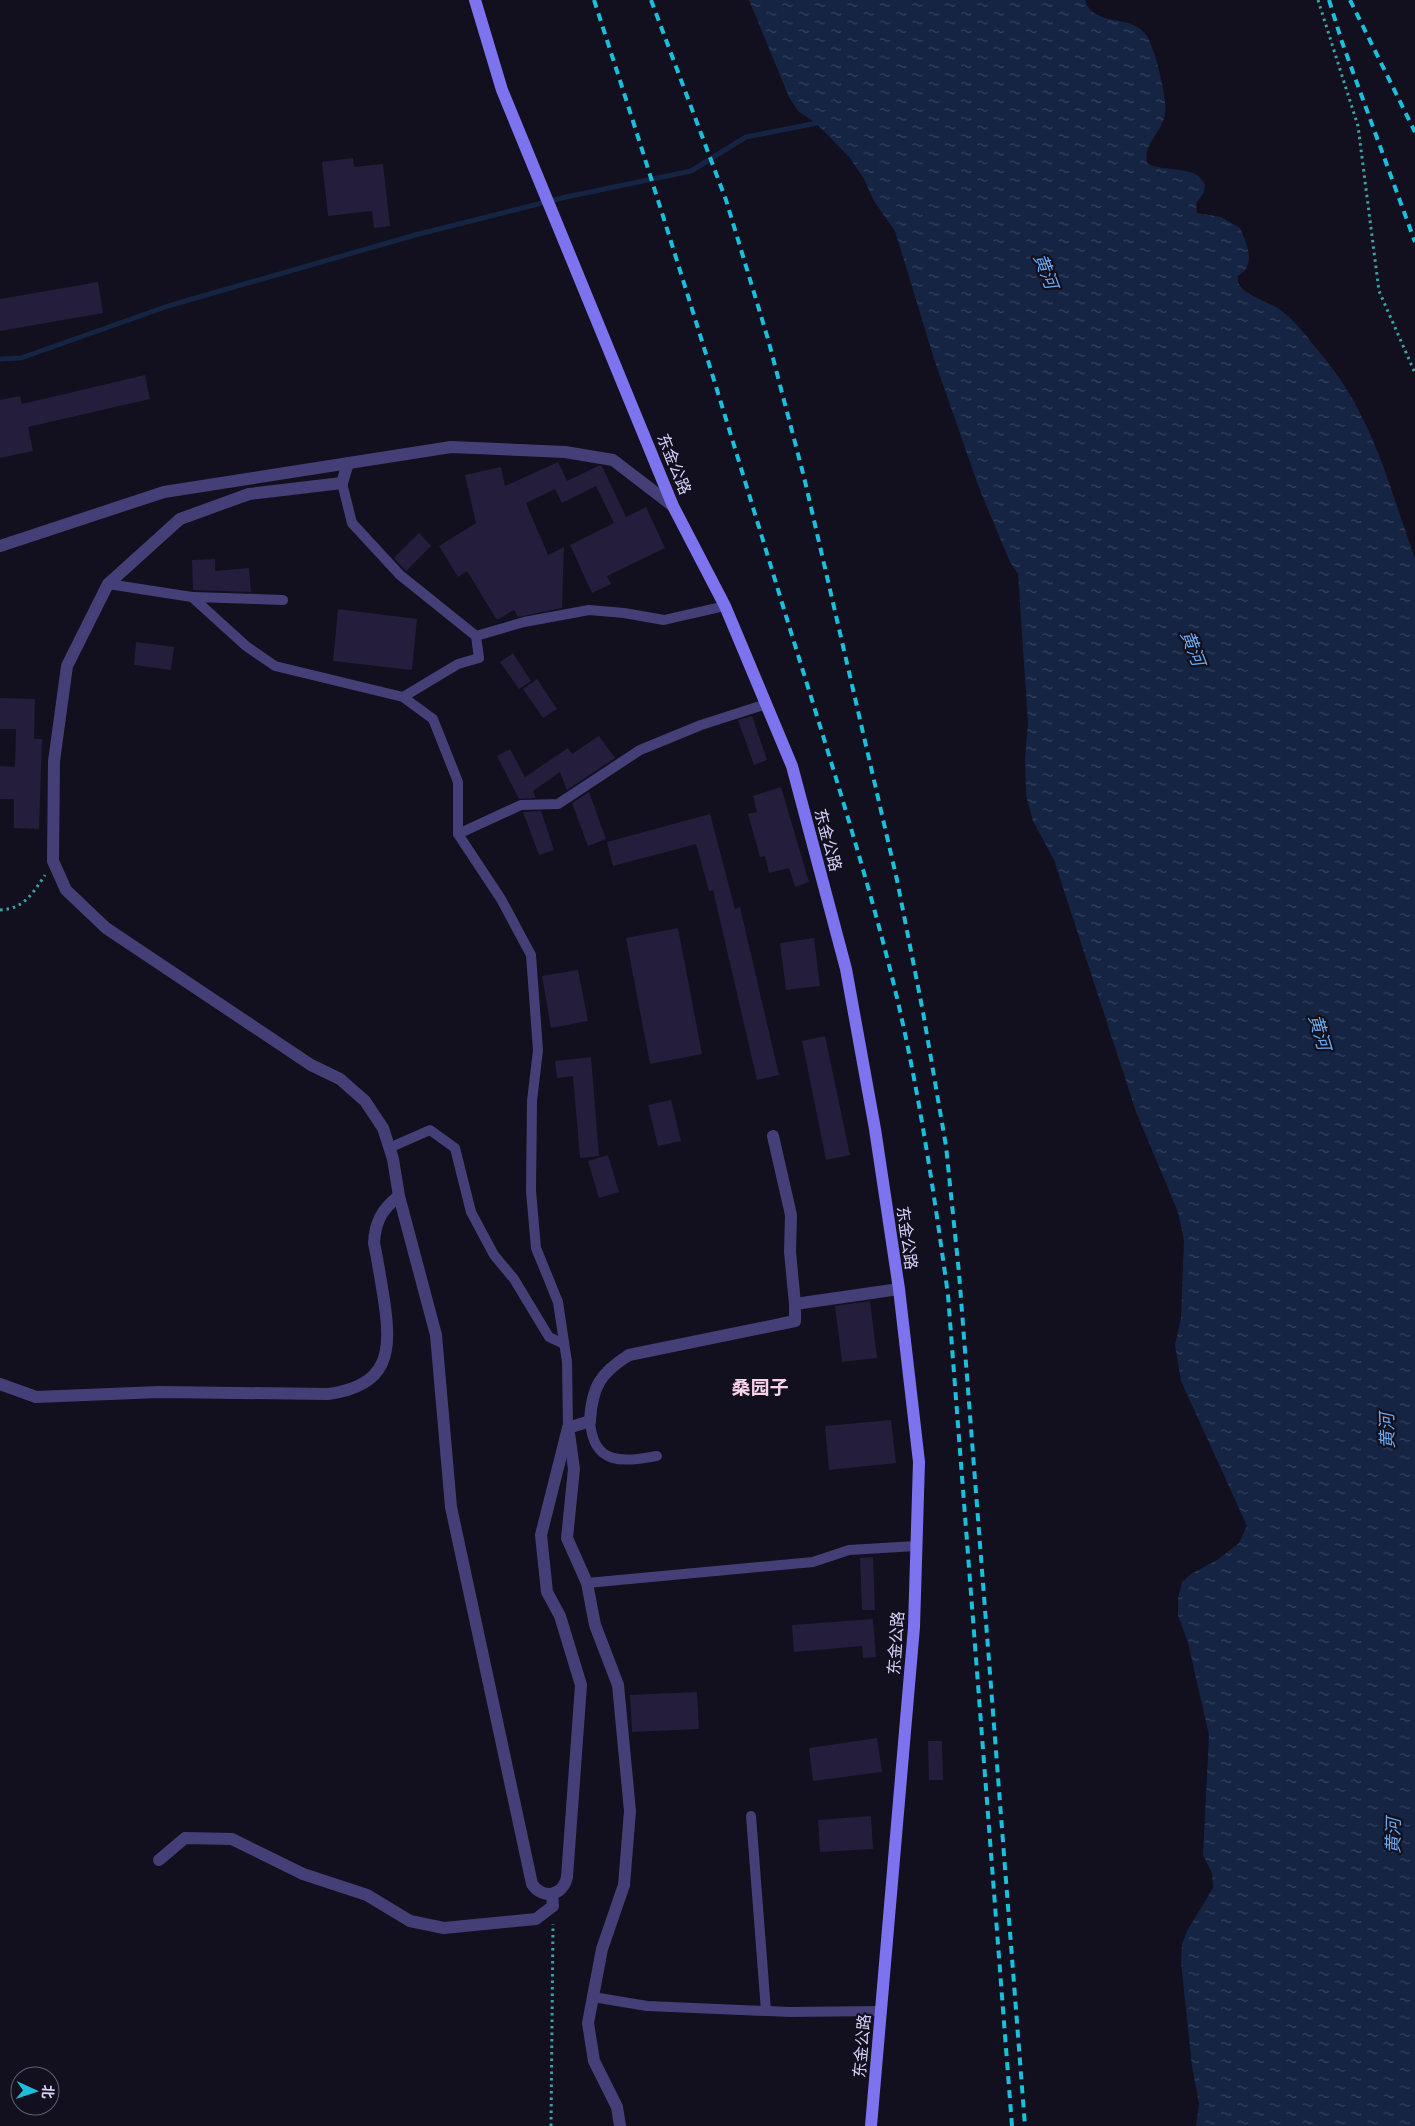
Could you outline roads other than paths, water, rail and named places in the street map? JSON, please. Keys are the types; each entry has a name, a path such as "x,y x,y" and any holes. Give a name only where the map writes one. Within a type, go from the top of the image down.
{"main road":[{"name":"东金公路","path":"475,0 502,90 630,397 673,506 726,606 792,766 846,969 875,1129 899,1289 919,1462 914,1627 871,2126"}],"street":[{"path":"0,546 164,492 451,447 565,452 613,460 673,506"},
{"path":"348,463 342,483 249,494 180,519 108,584 67,666 54,761 53,861 66,890 106,928 311,1065 340,1079 365,1101 383,1128 436,1335 451,1507 532,1884 540,1892 553,1900"},
{"path":"568,1428 590,1421 591,1400 598,1381 612,1366 629,1355 795,1322 790,1252 791,1215 773,1136"},
{"path":"0,1384 36,1397 160,1392 328,1394 347,1392 364,1383 372,1376 387,1352 389,1332 374,1243 375,1229 380,1216 388,1205 399,1196"},
{"path":"795,1304 899,1289"},
{"path":"159,1860 185,1838 232,1839 303,1874 366,1895 410,1921 444,1928 536,1919 553,1900 568,1877 581,1685 560,1616 547,1592 541,1535 568,1428"},
{"path":"568,1428 574,1469 567,1538 587,1583 595,1625 618,1685 630,1811 624,1885 602,1949 588,2023 594,2061 617,2107 620,2126"}],"lane":[{"path":"342,483 352,523 400,575 476,636 479,658 458,664 403,697"},
{"path":"108,584 192,597 283,600"},
{"path":"192,597 246,646 275,666 403,697 433,719 458,782 458,834 501,899 531,955 538,1050 532,1101 531,1191 536,1248 558,1302 567,1362 568,1428"},
{"path":"476,636 524,622 589,610 624,613 664,620 726,606"},
{"path":"458,834 522,805 558,804 640,750 701,725 766,704"},
{"path":"389,1148 430,1130 456,1148 471,1212 494,1255 514,1279 549,1337 564,1344"},
{"path":"590,1421 591,1433 596,1444 604,1453 615,1459 627,1461 657,1456"},
{"path":"587,1583 813,1562 849,1550 916,1546"},
{"path":"750,1816 766,2011"},
{"path":"593,1996 647,2006 766,2011 881,2011"}],"water":[{"name":"黄河","path":"749,0 1085,0 1090,9 1096,14 1104,18 1132,24 1140,29 1147,36 1154,52 1165,98 1165,114 1150,144 1147,163 1161,168 1188,171 1201,178 1205,185 1204,192 1196,204 1197,213 1221,217 1240,228 1249,254 1249,260 1244,271 1238,276 1238,283 1246,292 1288,316 1310,340 1342,382 1356,405 1379,454 1415,558 1415,2126 1196,2126 1199,2104 1192,2066 1181,1962 1182,1944 1187,1931 1213,1888 1212,1873 1203,1855 1209,1735 1188,1643 1178,1615 1178,1598 1182,1582 1191,1574 1217,1560 1239,1543 1247,1526 1181,1381 1175,1345 1181,1318 1184,1240 1178,1212 1136,1112 1054,860 1033,821 1026,795 1025,757 1028,723 1018,574 1010,562 979,488 935,362 895,231 874,201 864,179 850,158 816,123 798,111 789,97"}],"waterway":[{"path":"0,359 21,358 168,306 415,235 566,197 691,171 746,137 822,122"}],"railway":[{"path":"594,0 688,296 851,828 900,1009 916,1090 948,1295 1012,2126"},
{"path":"651,0 726,200 768,339 804,477 897,880 923,1012 946,1146 959,1273 1025,2126"},
{"path":"1329,0 1342,42 1415,242"},
{"path":"1350,0 1415,132"}],"district":[{"name":"桑园子","path":"760,1387"}]}
